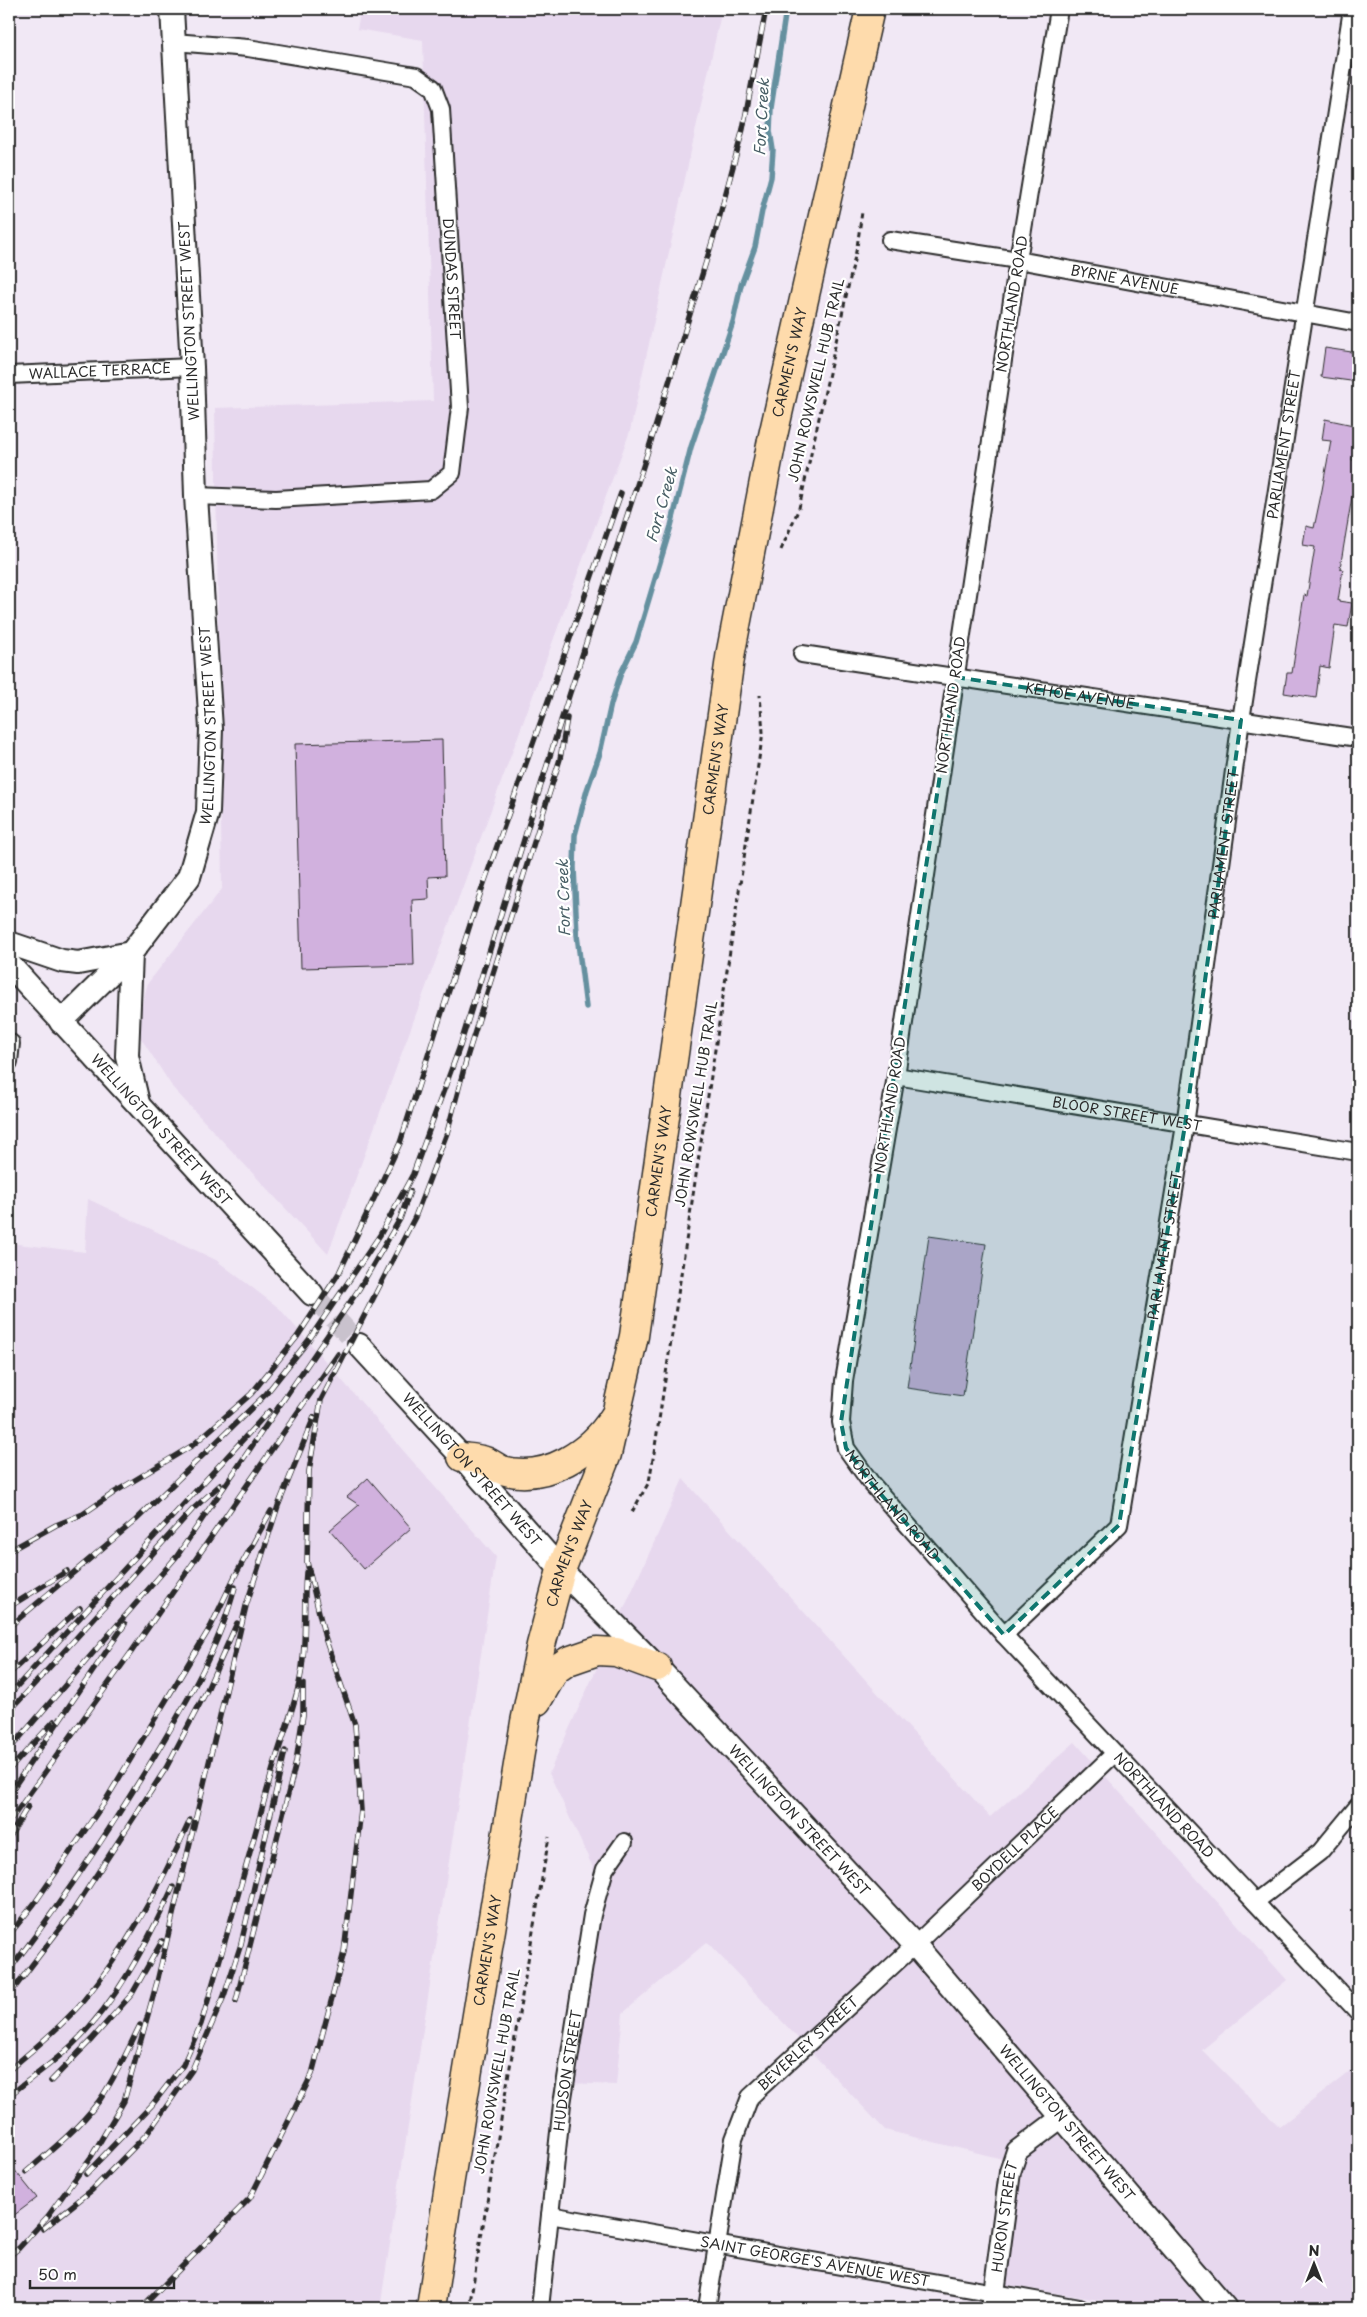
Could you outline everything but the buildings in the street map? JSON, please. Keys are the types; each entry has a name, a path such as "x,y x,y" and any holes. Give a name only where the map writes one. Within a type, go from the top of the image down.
{"highway":[{"name":"CARMEN'S WAY","path":"430,2308 525,1722 541,1645 561,1570 608,1454 634,1336 731,651 772,440 870,9"},
{"path":"462,1457 483,1460 502,1470 539,1471 575,1458 604,1433 616,1413"},
{"path":"525,1722 546,1682 555,1670 568,1661 597,1650 616,1652 657,1667"}],"main road":[{"name":"WELLINGTON STREET WEST","path":"172,9 192,367 196,496 211,729 208,812 189,877 131,953 61,1022 312,1294"},
{"path":"9,943 49,958 66,962 97,960 131,953 127,1056 139,1106"},
{"path":"9,964 61,1022"},
{"name":"WELLINGTON STREET WEST","path":"359,1345 462,1457 561,1570 657,1667 915,1945 1225,2308"}],"street":[{"name":"NORTHLAND ROAD","path":"1059,9 1018,260 896,1076 844,1381 841,1422 846,1448 871,1483 1004,1635 1358,2012"},
{"name":"PARLIAMENT STREET","path":"1004,1635 1119,1525 1185,1125 1241,720 1352,9"},
{"name":"DUNDAS STREET","path":"174,42 248,48 416,76 433,88 441,109 460,407 452,473 431,490 276,499 196,496"},
{"name":"BYRNE AVENUE","path":"890,240 1018,260 1358,322"},
{"name":"WALLACE TERRACE","path":"9,375 192,367"},
{"name":"KEHOE AVENUE","path":"802,654 1358,738"},
{"path":"9,1062 11,1043"},
{"name":"BLOOR STREET WEST","path":"896,1076 1358,1152"},
{"name":"BOYDELL PLACE","path":"915,1945 1114,1754"},
{"path":"1255,1902 1320,1852 1358,1806"},
{"name":"HUDSON STREET","path":"540,2308 562,2104 592,1915 606,1869 624,1842"},
{"name":"BEVERLEY STREET","path":"706,2308 734,2139 750,2097 915,1945"},
{"name":"HURON STREET","path":"993,2301 1010,2172 1017,2151 1062,2117"},
{"name":"SAINT GEORGE'S AVENUE WEST","path":"550,2215 716,2245 993,2301 1080,2308"}],"path":[{"name":"JOHN ROWSWELL HUB TRAIL","path":"781,550 799,508 857,247 862,212"},
{"name":"JOHN ROWSWELL HUB TRAIL","path":"632,1512 648,1482 654,1453 763,732 760,695"},
{"name":"JOHN ROWSWELL HUB TRAIL","path":"469,2308 548,1838"}],"highlighted area":[{"path":"955,677 1241,720 1185,1125 1119,1525 1004,1635 871,1483 846,1448 841,1422"}],"shaded area":[{"path":"361,9 722,9 630,431 328,1254 173,1088 135,1029 148,983 222,889 215,408 433,401 423,40 357,29"},
{"path":"88,1199 216,1260 279,1308 496,1557 380,2308 9,2308 9,1243 85,1252"},
{"path":"683,1479 990,1817 1075,1742 1287,1980 1202,2050 1279,2127 1358,2065 1358,2308 1146,2308 1003,2284 1019,2163 885,2130 707,1942 623,2013 616,2085 569,2083 601,1885 549,1773"}],"waterway":[{"name":"Fort Creek","path":"586,1007 577,935 574,867 575,835 587,790 600,753 611,704 621,673 636,642 671,526 691,447 733,322 741,285 755,247 771,177 773,150 770,131 771,108 786,9"}],"tunnel":[{"path":"312,1294 359,1345"}],"railway":[{"path":"9,1627 136,1520 266,1394 308,1341 380,1235 413,1174 460,1046 717,226 743,129 766,9"},
{"path":"9,1551 56,1525 83,1514 115,1492 193,1445 251,1394 297,1337 339,1273 400,1143 476,906 621,493"},
{"path":"141,2308 250,2198 312,2074 344,1952 361,1810 355,1725 325,1638 307,1562 309,1471 321,1400 415,1217 447,1133 467,1057 560,759 567,718"},
{"path":"9,1750 177,1556 359,1289 400,1219 410,1191"},
{"path":"9,1822 132,1651 338,1354"},
{"path":"9,1695 269,1411"},
{"path":"9,2256 19,2248 48,2216 91,2157 124,2101 157,1982 246,1606 278,1506 314,1417"},
{"path":"9,1712 193,1509 220,1485"},
{"path":"9,1935 34,1904 104,1803 211,1626 235,1576 271,1511"},
{"path":"9,1607 67,1571"},
{"path":"86,2174 152,2105 183,2065 201,2024 298,1687 304,1648 306,1572"},
{"path":"9,1970 85,1866 166,1737 211,1653 235,1587"},
{"path":"9,1674 80,1608"},
{"path":"9,1995 71,1914 166,1768 206,1692 237,1623"},
{"path":"9,1794 125,1624"},
{"path":"236,2001 296,1762 303,1715 303,1684"},
{"path":"9,1770 54,1721"},
{"path":"43,2229 92,2190 147,2134 192,2070 224,1996 241,1944 285,1751"},
{"path":"9,1838 28,1806"},
{"path":"9,2070 67,2019 100,1979 143,1913 168,1867 190,1820"},
{"path":"9,2096 57,2059 103,2010 130,1971 173,1887"},
{"path":"51,2081 132,1994 162,1941"},
{"path":"26,2172 74,2130 99,2101 116,2073 140,2025"}]}
